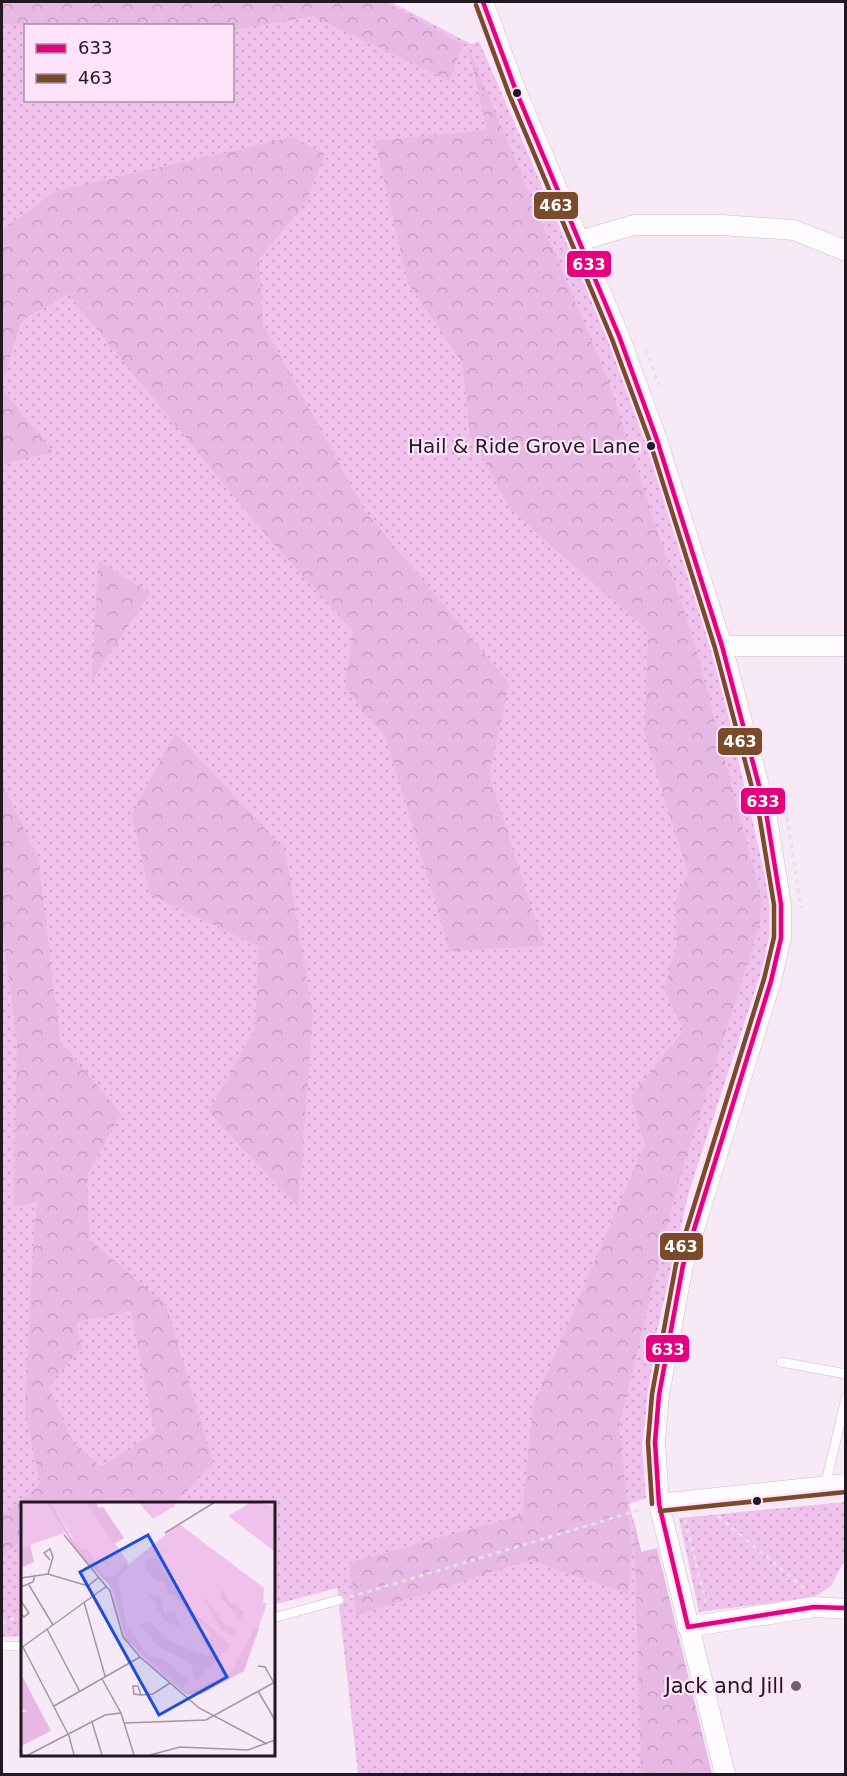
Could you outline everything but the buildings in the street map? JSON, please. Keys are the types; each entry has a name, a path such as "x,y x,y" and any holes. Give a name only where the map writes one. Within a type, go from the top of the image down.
{"street":[{"path":"483,2 516,91 619,336 656,437 722,646 766,812 781,904 781,938 771,981 683,1265 659,1395 655,1443 659,1504 725,1774"},
{"path":"579,241 634,225 721,225 794,230 846,250"},
{"path":"722,646 846,646"},
{"path":"659,1504 846,1484"},
{"path":"688,1627 814,1607 845,1608"}],"lane":[{"path":"780,1362 846,1374"},
{"path":"825,1486 846,1398"},
{"path":"274,1618 339,1600"},
{"path":"2,1647 21,1646"}],"path":[{"path":"643,343 660,387"},
{"path":"787,816 802,902 801,912"},
{"path":"700,1501 814,1597 814,1607"},
{"path":"339,1600 659,1504"},
{"path":"2,1623 21,1615"}],"shaded area":[{"path":"2,2 391,2 471,44 479,41 568,246 627,373 713,650 773,918 763,966 689,1192 655,1340 642,1445 646,1498 629,1504 699,1774 358,1774 337,1588 274,1605 274,1502 21,1502 21,1636 2,1637"},
{"path":"845,1502 845,1559 831,1586 814,1597 699,1612 679,1518"}],"green space":[{"path":"2,2 386,2 463,45 449,81 313,16 234,30 234,24 2,24"},
{"path":"469,50 607,378 694,641 761,899 760,922 677,1187 619,1426 632,1549 628,1594 530,1560 357,1615 349,1563 522,1515 533,1406 645,1144 631,1097 684,1030 664,989 677,944 675,903 688,874 645,735 648,631 511,510 470,435 462,362 408,283 375,141 487,130"},
{"path":"293,137 325,154 306,202 259,259 263,325 365,511 509,683 489,775 544,946 450,951 386,737 345,688 353,631 264,533 68,294 21,321 2,384 2,231 55,191"},
{"path":"2,389 53,452 2,464"},
{"path":"98,561 150,593 92,680"},
{"path":"175,733 285,850 313,1016 298,1207 209,1112 255,1028 259,947 150,894 132,814"},
{"path":"2,784 38,858 60,1041 121,1114 87,1175 89,1239 166,1305 213,1463 176,1502 21,1502 21,1541 2,1556 2,1517 40,1484 25,1409 37,1202 14,1206 17,1038 2,927","holes":["131,1311 155,1433 101,1467 73,1442 48,1387 81,1348 76,1322"]},
{"path":"634,1520 641,1552 657,1548 712,1774 641,1774"}],"transit line":[{"name":"633","path":"483,2 516,91 619,336 656,437 722,646 766,812 781,904 781,938 771,981 683,1265 659,1395 655,1442 659,1504 688,1627"},
{"name":"463","path":"476,5 509,94 612,339 649,439 715,648 759,814 774,905 774,937 764,979 676,1264 652,1394 648,1442 652,1504"},
{"name":"463","path":"660,1511 846,1492"},
{"name":"633","path":"688,1627 814,1607 845,1608"}],"place":[{"name":"Hail & Ride Grove Lane","path":"651,446"},
{"name":"Jack and Jill","path":"796,1686"}]}
